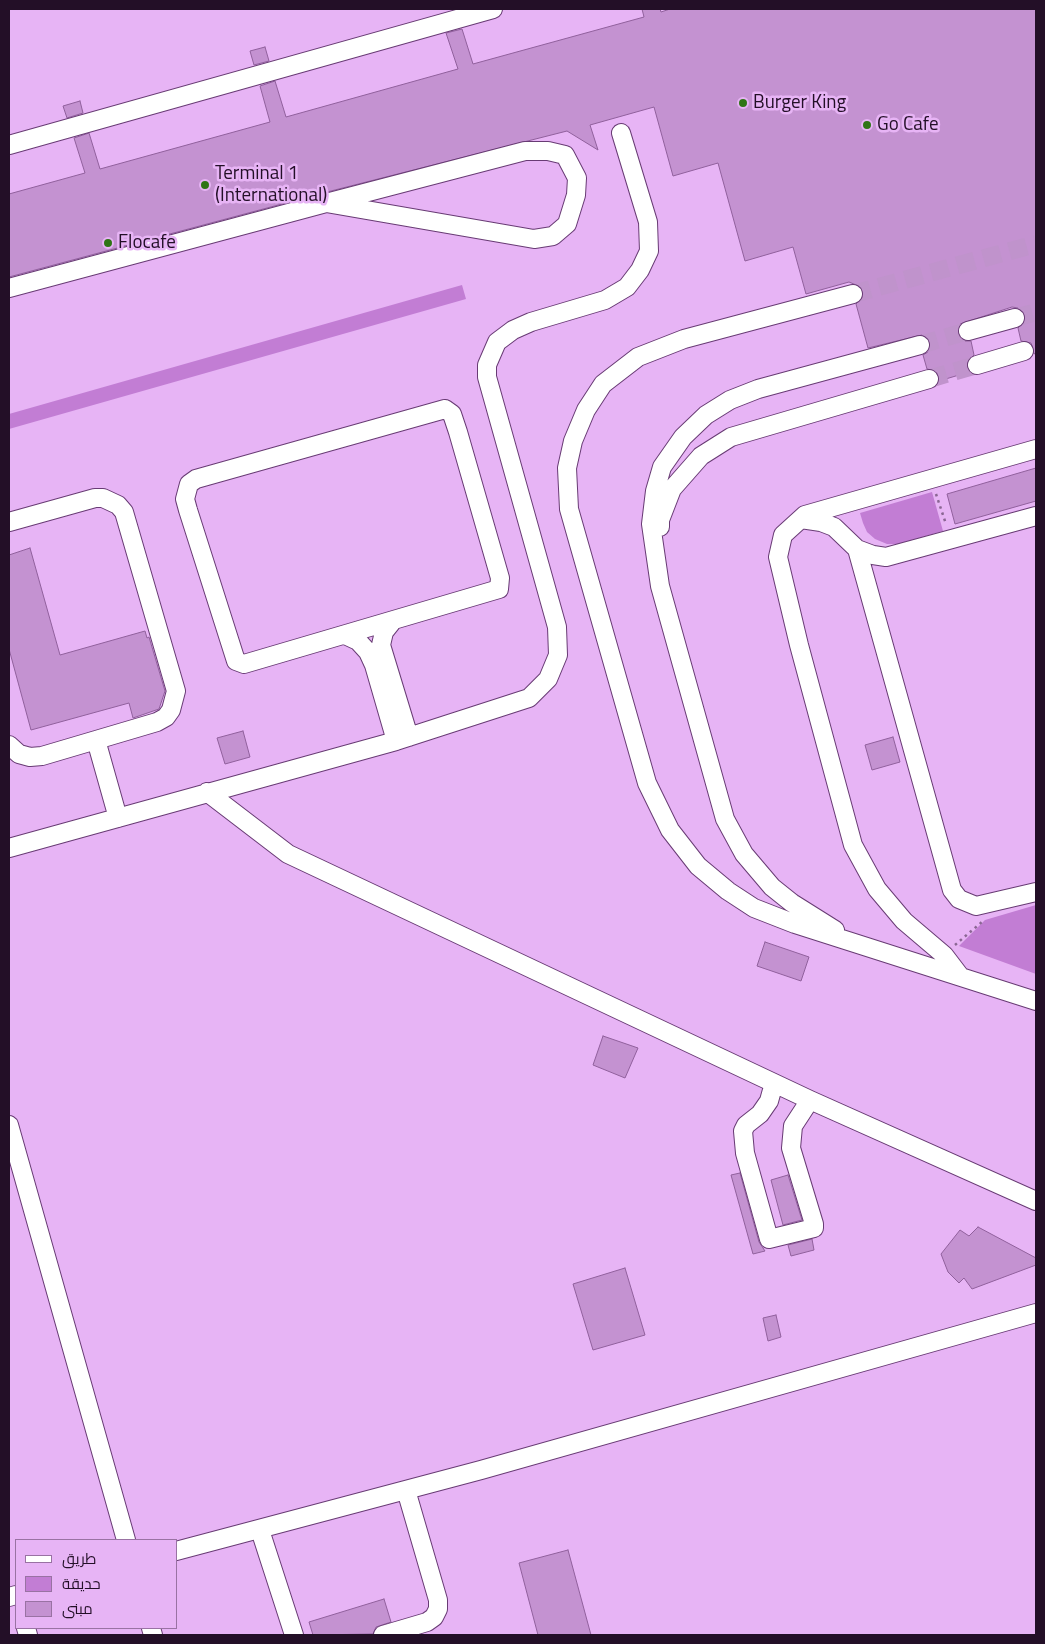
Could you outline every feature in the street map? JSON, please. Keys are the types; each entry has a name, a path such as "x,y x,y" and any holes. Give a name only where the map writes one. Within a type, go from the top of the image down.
{"lane":[{"path":"9,145 493,9"},
{"path":"9,848 403,739 529,698 548,679 558,654 557,627 487,377 488,366 498,342 513,330 531,322 605,300 626,287 640,270 649,251 648,222 621,133"},
{"path":"9,288 326,203 525,152 548,151 565,155 577,178 576,195 567,224 553,236 534,239 326,203"},
{"path":"853,294 684,339 638,357 603,384 586,410 572,441 567,468 566,490 569,510 647,784 670,830 698,866 728,891 754,908 795,924 863,944 1032,1002"},
{"path":"968,331 1015,318"},
{"path":"863,944 792,903 772,887 744,854 725,819 660,586 651,524 655,492 662,467 683,436 706,415 730,400 758,389 920,345"},
{"path":"977,364 1024,351"},
{"path":"660,586 658,550 660,520 672,489 701,456 731,437 929,379"},
{"path":"445,409 452,414 502,584 494,592 392,622 244,664 236,661 193,528 185,499 186,491 196,479 445,409"},
{"path":"960,976 944,955 904,921 877,889 854,845 799,646 778,557 783,536 799,519 806,515 1036,449"},
{"path":"9,522 95,498 111,501 124,512 176,691 175,702 166,717 157,722 42,756 30,757 18,754 9,746"},
{"path":"799,519 821,522 834,527 857,549 873,555 886,557 1036,516"},
{"path":"857,549 952,890 959,899 976,906 1036,892"},
{"path":"392,622 384,632 382,645 403,739"},
{"path":"345,635 358,641 368,652 403,739"},
{"path":"96,740 118,818"},
{"path":"207,792 288,854 810,1100 1036,1201"},
{"path":"774,1083 769,1101 743,1131 745,1153 769,1239 814,1228 791,1148 793,1126 810,1100"},
{"path":"9,1125 126,1539"},
{"path":"178,1550 406,1490 1036,1313"},
{"path":"383,1635 427,1622 434,1617 438,1609 438,1600 406,1490"},
{"path":"260,1530 294,1635"}],"path":[{"path":"932,479 951,540"},
{"path":"944,955 988,917"}],"green space":[{"path":"462,285 466,299 9,429 9,414"},
{"path":"932,492 943,531 898,544 887,544 875,539 867,532 860,513"},
{"path":"1036,905 1036,974 959,946 985,920"}],"building":[{"name":"Terminal 1 (International)","path":"642,9 660,9 661,12 670,9 1036,9 1036,353 1034,354 1031,343 1021,341 1018,328 1025,321 1025,315 1018,308 1012,307 960,324 958,334 965,341 971,341 974,355 967,362 969,372 939,381 936,371 927,369 923,355 928,352 930,343 922,335 868,348 856,304 863,297 861,287 849,282 806,294 793,247 745,261 718,163 673,176 654,107 590,125 598,150 567,131 323,193 9,277 9,194 85,173 74,138 89,133 100,169 270,122 260,86 275,81 286,117 458,69 446,33 462,29 473,64 644,17"},
{"path":"265,47 269,61 254,65 250,51"},
{"path":"80,101 83,113 67,118 63,106"},
{"path":"1036,468 1036,501 955,524 947,494"},
{"path":"30,548 60,655 145,631 147,638 149,637 165,691 159,709 133,718 129,703 31,730 9,649 9,555"},
{"path":"243,731 250,757 225,764 217,738"},
{"path":"893,737 900,762 872,770 865,745"},
{"path":"765,942 809,957 801,981 757,966"},
{"path":"603,1036 638,1048 625,1078 593,1065"},
{"path":"740,1173 759,1242 765,1251 753,1254 731,1175"},
{"path":"788,1175 802,1220 783,1225 771,1180"},
{"path":"978,1227 1036,1258 1036,1265 972,1289 964,1278 959,1283 948,1272 941,1254 960,1230 969,1236"},
{"path":"812,1239 814,1250 791,1256 788,1245"},
{"path":"625,1268 645,1335 593,1350 573,1284"},
{"path":"776,1315 781,1337 768,1341 763,1318"},
{"path":"568,1550 591,1635 538,1635 519,1563"},
{"path":"384,1599 391,1622 376,1627 373,1634 313,1635 309,1622"}],"tunnel":[{"path":"853,294 1036,244"},
{"path":"1015,318 1036,312"},
{"path":"920,345 968,331"},
{"path":"929,379 977,365"}],"place":[{"name":"Burger King","path":"743,103"},
{"name":"Go Cafe","path":"867,125"},
{"name":"Terminal 1 (International)","path":"205,185"},
{"name":"Flocafe","path":"108,243"}]}
